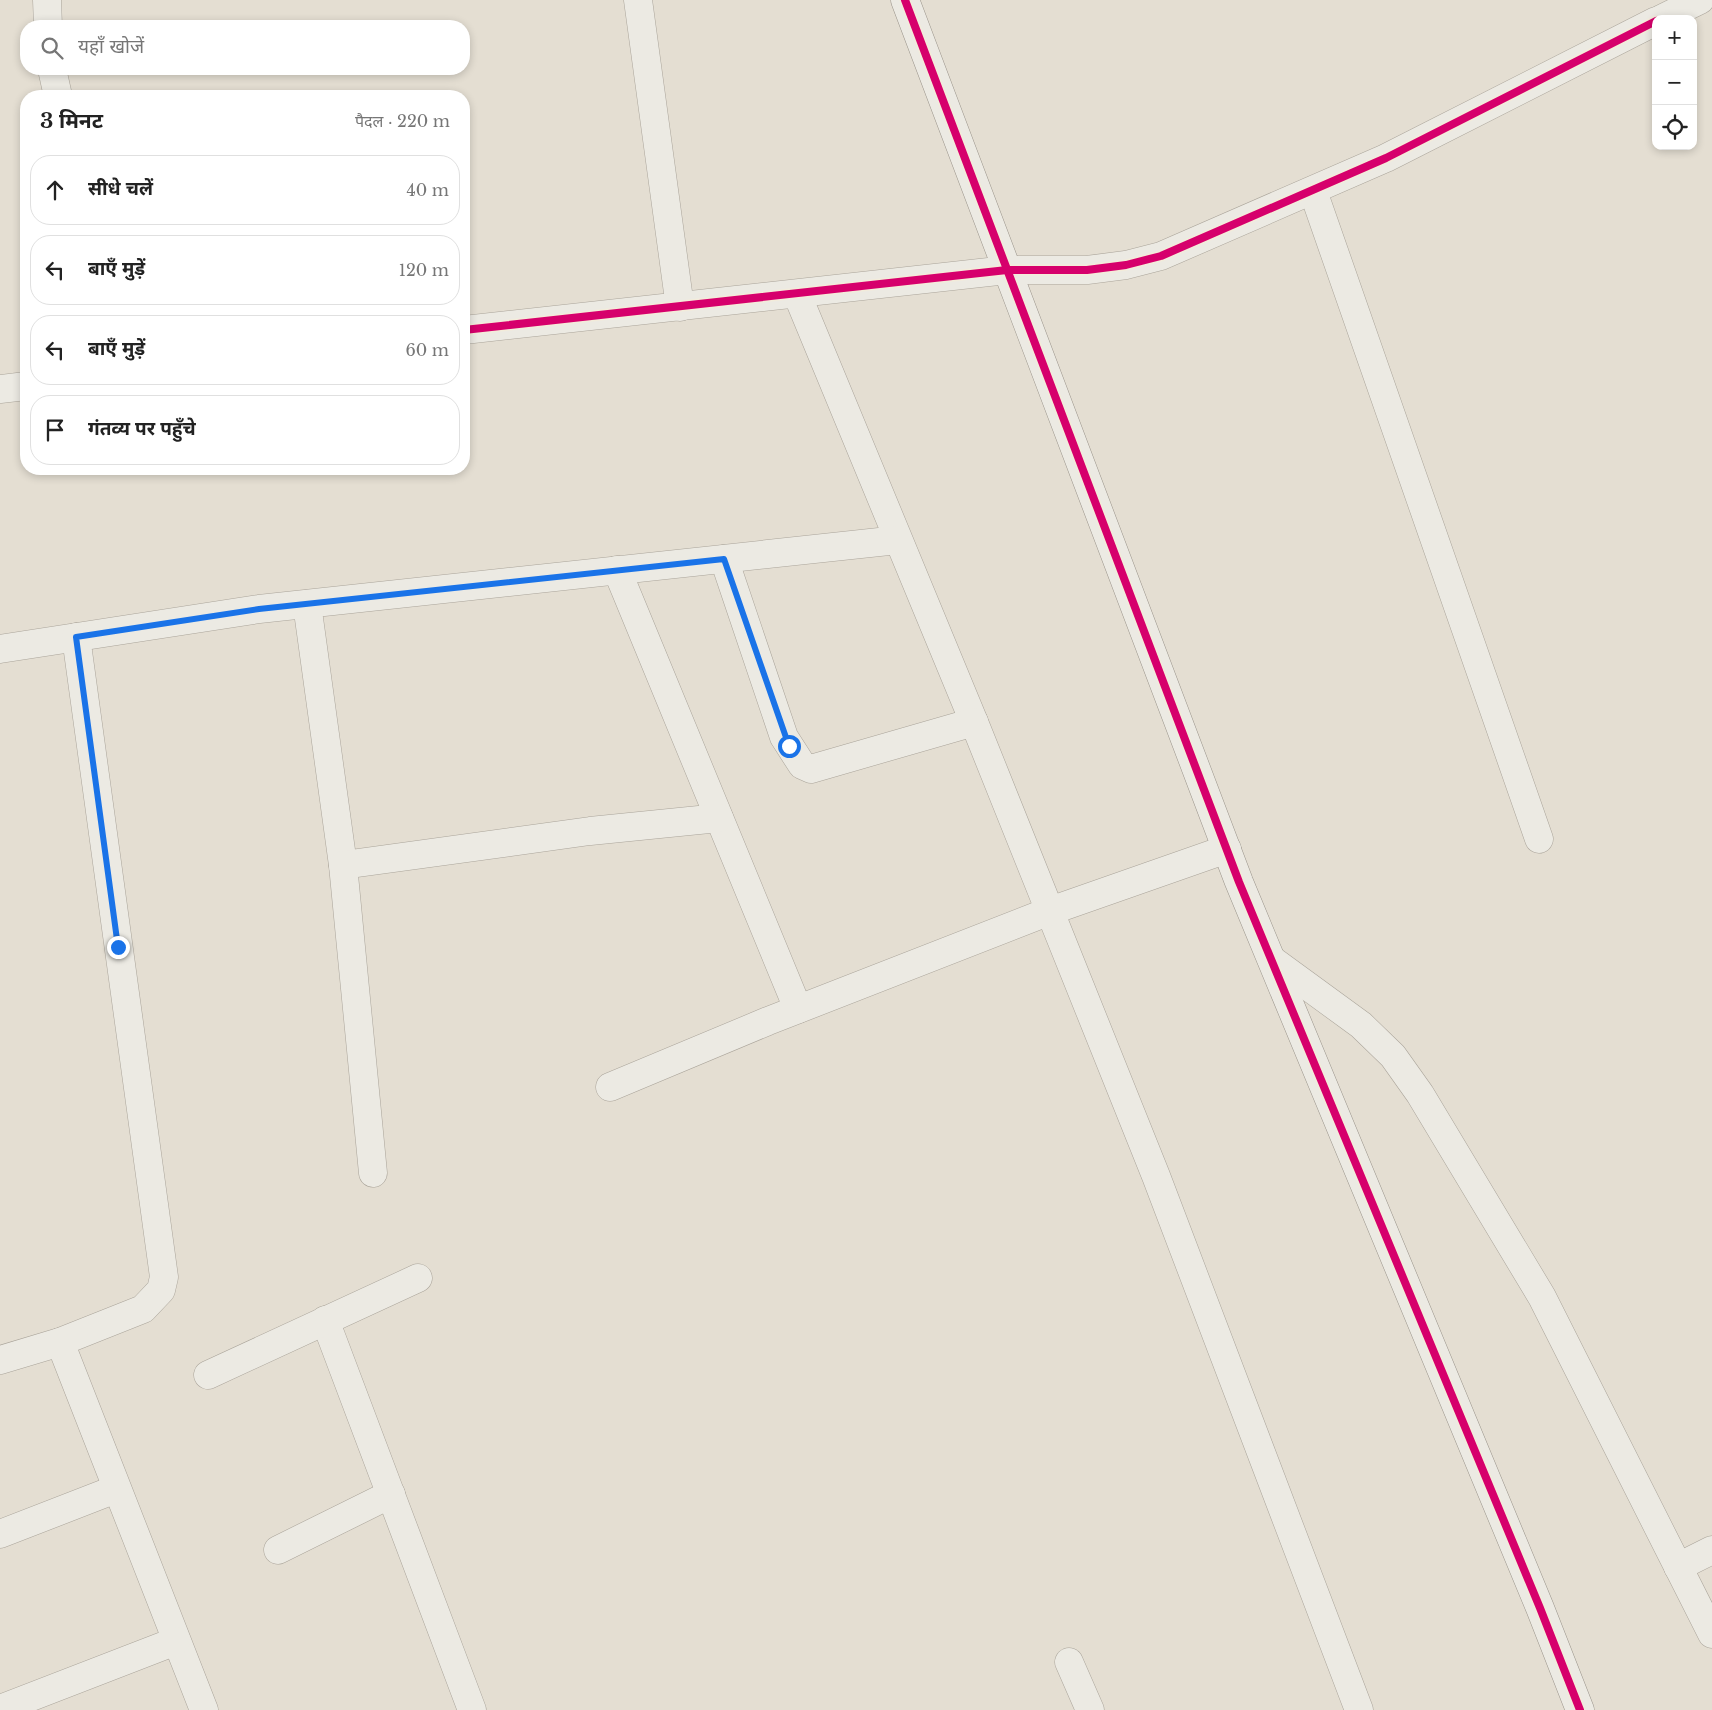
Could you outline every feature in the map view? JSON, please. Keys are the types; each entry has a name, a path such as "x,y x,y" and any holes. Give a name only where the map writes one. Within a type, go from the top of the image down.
{"street":[{"path":"48,0 48,20"},
{"path":"638,0 680,307"},
{"path":"905,0 1227,849 1540,1608 1580,1710"},
{"path":"1668,15 1693,1"},
{"path":"470,329 1007,270 1087,270 1126,265 1161,256 1386,158 1652,23"},
{"path":"53,75 57,90"},
{"path":"1313,190 1538,839"},
{"path":"796,294 974,722 1156,1176 1360,1710"},
{"path":"0,390 20,387"},
{"path":"0,649 259,609 898,540"},
{"path":"724,559 784,737 802,765 811,769 974,722"},
{"path":"617,570 798,1009"},
{"path":"308,604 343,865 373,1174"},
{"path":"0,1360 60,1342 143,1309 161,1290 164,1277 76,637"},
{"path":"343,865 590,830 719,818"},
{"path":"610,1087 798,1009 1050,911 1227,849"},
{"path":"1272,960 1361,1025 1393,1056 1420,1094 1542,1297 1712,1634"},
{"path":"208,1375 418,1278"},
{"path":"325,1320 472,1710"},
{"path":"60,1342 204,1710"},
{"path":"0,1534 116,1489"},
{"path":"278,1550 392,1494"},
{"path":"1678,1567 1712,1550"},
{"path":"0,1709 176,1642"},
{"path":"1069,1662 1090,1710"}],"cycle path":[{"path":"905,0 1239,882 1540,1608 1580,1710"},
{"path":"470,329 1007,270 1087,270 1126,265 1161,256 1386,158 1652,23"}],"route":[{"path":"118,947 76,637 259,609 724,559 784,737 789,746"}]}
